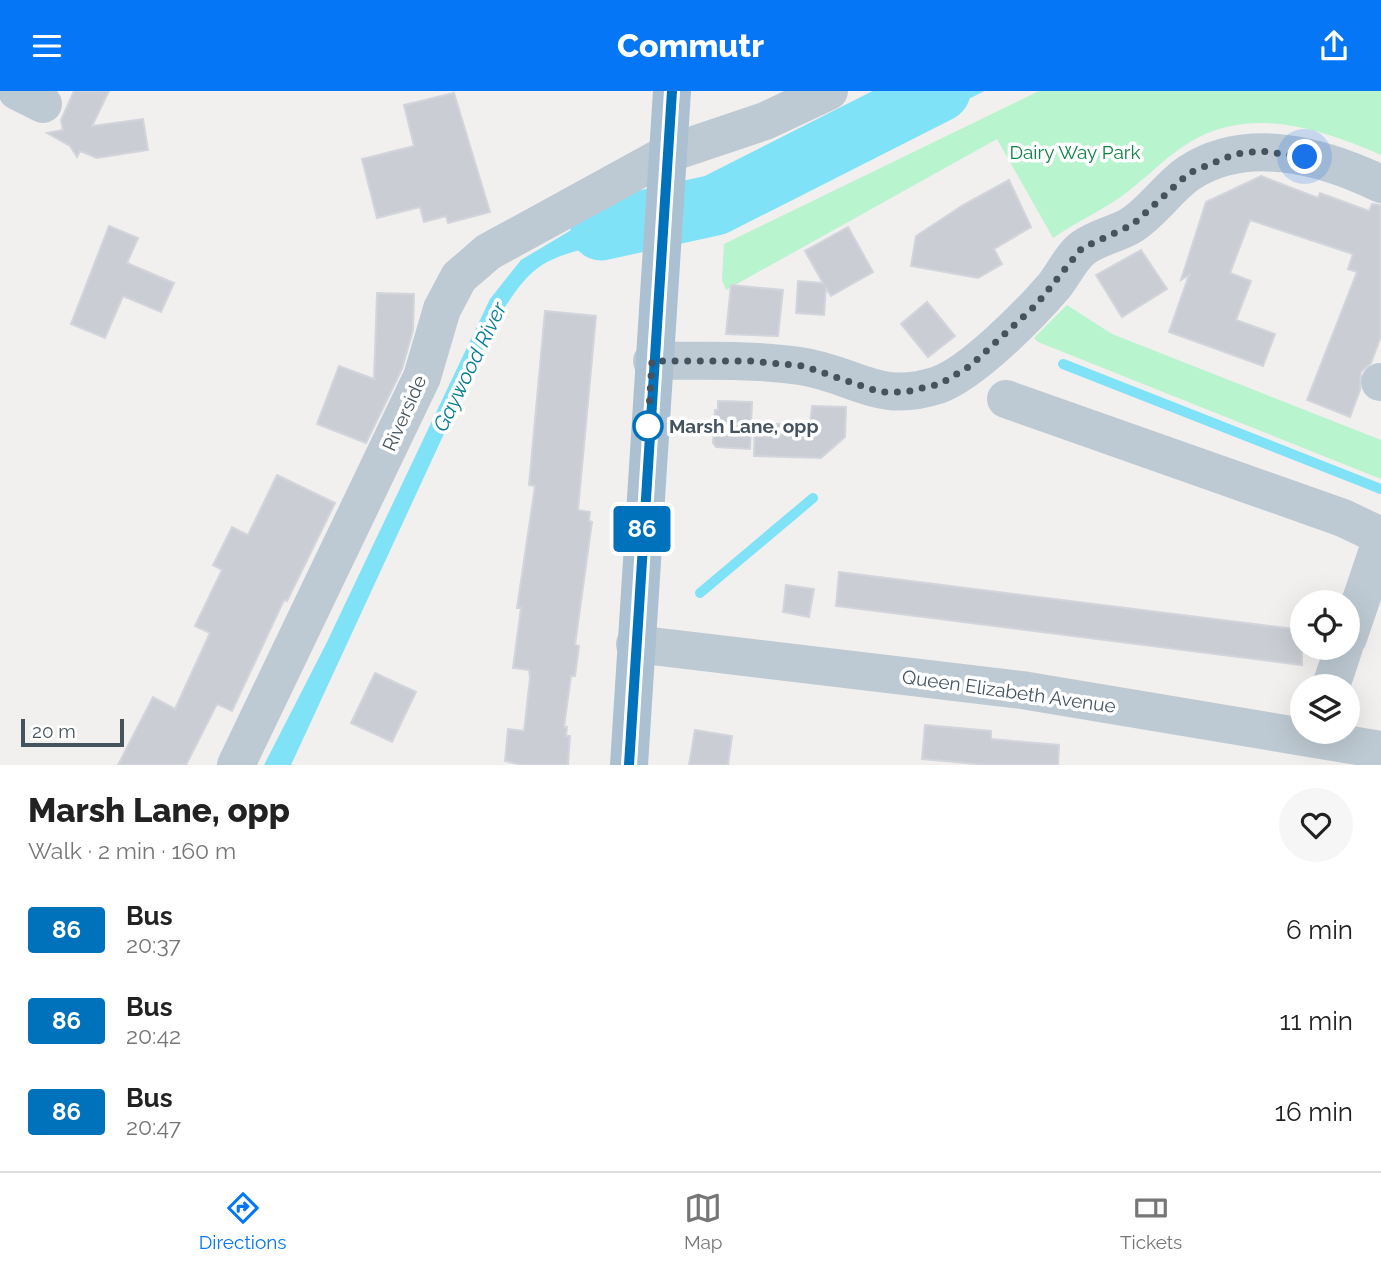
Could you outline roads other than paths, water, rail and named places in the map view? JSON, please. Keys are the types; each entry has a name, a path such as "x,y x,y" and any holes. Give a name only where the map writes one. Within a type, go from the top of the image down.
{"main road":[{"path":"629,765 652,361 672,91"}],"street":[{"name":"Riverside","path":"236,765 422,377 442,309 458,277 488,252 666,164 829,91"},
{"path":"652,361 750,361 803,366 880,392 905,392 940,384 970,366 1036,305 1082,248 1132,225 1189,173 1212,162 1235,154 1261,151 1305,157 1381,184"},
{"path":"1006,399 1343,518 1381,536"},
{"path":"1360,603 1381,541"},
{"name":"Queen Elizabeth Avenue","path":"635,644 1021,690 1290,730"},
{"name":"Queen Elizabeth Avenue","path":"1356,744 1381,750"}],"water":[{"path":"905,91 985,91 916,124 741,219 713,226 717,183 727,182"},
{"path":"654,204 653,238 596,247 554,259 535,270 512,297 497,319 291,765 264,765 326,644 490,299 521,260 583,223"}],"waterway":[{"name":"Gaywood River","path":"601,230 715,205 940,91"},
{"path":"1063,364 1381,489"},
{"path":"700,593 813,498"}],"place":[{"name":"Marsh Lane, opp","path":"648,426"}],"park label":[{"name":"Dairy Way Park","path":"1075,152"}]}
